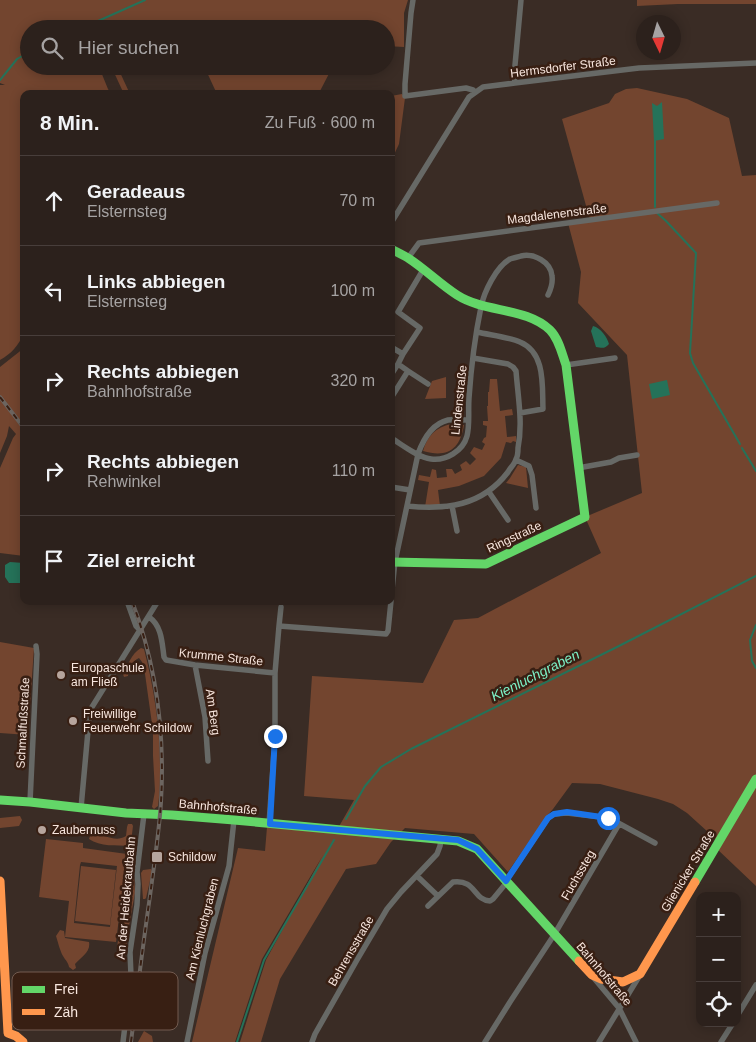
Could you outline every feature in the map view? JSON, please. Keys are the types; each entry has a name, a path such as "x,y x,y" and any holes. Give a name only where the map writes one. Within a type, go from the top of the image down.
{"street":[{"name":"Hermsdorfer Straße","path":"413,0 405,96 466,88 475,92 484,87 639,68 756,63"},
{"path":"515,83 514,76 521,0"},
{"path":"395,217 469,98 475,92"},
{"name":"Magdalenenstraße","path":"408,258 418,243 716,203"},
{"path":"395,250 458,296 481,306 526,316 536,320 550,331 566,365 578,468 637,455"},
{"name":"Lindenstraße","path":"395,440 418,454 432,459 446,458 458,451 467,438 473,358 481,306 489,284 501,267 510,259 526,255 539,258 548,265 552,275 552,286 548,295"},
{"path":"395,369 420,328 398,312 423,270"},
{"path":"477,332 519,341 528,346 535,354 539,363 543,409 520,413"},
{"path":"395,349 403,354"},
{"path":"407,506 423,508 452,506 484,495 504,477 516,460 520,437 520,413 516,371 508,364 473,358"},
{"path":"566,365 615,358"},
{"path":"398,364 428,384"},
{"path":"395,392 408,371"},
{"path":"395,554 418,454 423,441 436,426 449,420 468,420"},
{"path":"516,460 529,466 536,508"},
{"name":"Ringstraße","path":"395,562 486,564 585,517 578,468"},
{"path":"395,488 410,490"},
{"path":"489,492 508,520"},
{"path":"452,506 457,531"},
{"path":"128,605 136,626 140,630"},
{"path":"81,808 89,720 92,708 156,605"},
{"path":"279,626 386,634 388,632 391,605"},
{"name":"Krumme Straße","path":"149,617 159,628 164,658 166,660 195,665 275,673 281,607"},
{"name":"Schmalfußstraße","path":"30,802 36,646"},
{"name":"Am Berg","path":"195,665 205,717 208,761"},
{"path":"270,824 275,736 275,673"},
{"name":"Glienicker Straße","path":"599,1042 756,780"},
{"name":"Bahnhofstraße","path":"0,800 458,840 477,849 592,975 619,1008 636,1042"},
{"path":"428,906 453,882 469,884 484,900 490,901 507,881 548,818 554,814 567,812 608,818 656,843"},
{"name":"An der Heidekrautbahn","path":"132,972 130,952 137,905 137,872 144,814"},
{"name":"Am Kienluchgraben","path":"187,1042 205,953 229,866 234,820"},
{"name":"Fuchssteg","path":"486,1042 554,935 619,824"},
{"name":"Behrensstraße","path":"312,1042 347,977 388,909 401,892 438,854 441,839"},
{"path":"417,876 438,896"},
{"path":"0,881 6,1036 16,1036 24,1042"},
{"path":"592,975 601,980 623,982 640,974"},
{"path":"741,1009 756,985"},
{"path":"721,1042 730,1027"}],"shaded area":[{"path":"0,0 408,0 404,13 404,47 395,46 395,20 20,20 20,75 103,75 109,90 20,90 20,341 8,355 0,360 0,85 5,85 0,83"},
{"path":"637,0 756,0 756,4 637,6"},
{"path":"115,75 121,75 128,90 122,90"},
{"path":"208,75 328,75 321,90 215,90"},
{"path":"637,88 687,99 729,118 742,176 756,175 756,886 716,848 719,842 687,813 673,804 658,799 600,784 572,783 508,872 474,834 405,828 391,842 376,864 346,869 280,979 261,1042 240,1042 266,960 323,855 262,959 235,1042 192,1042 238,848 265,851 267,827 337,830 354,800 304,796 312,676 423,683 454,620 478,618 601,553 585,517 642,493 627,355 578,303 581,272 568,223 590,220 562,119 609,103 615,94 626,89"},
{"path":"402,94 405,98 399,144 395,152 395,95"},
{"path":"662,102 664,139 654,141 652,103 657,106"},
{"path":"593,326 599,329 605,336 609,344 606,347 596,347 591,331"},
{"path":"20,351 20,556 0,553 0,468 16,434 9,426 0,453 0,367"},
{"path":"446,377 446,398 425,399 432,381"},
{"path":"490,379 497,379 500,411 512,409 513,415 505,416 507,437 516,436 516,442 506,442 501,458 484,476 459,486 438,490 440,506 425,507 429,482 418,480 419,475 430,477 432,469 436,470 437,478 447,477 446,469 452,469 455,474 462,470 460,465 466,461 470,465 476,459 470,453 474,447 482,450 485,444 482,442 486,437 487,426 483,425 483,421 488,421 487,406"},
{"path":"667,380 670,395 652,399 649,384"},
{"path":"451,424 464,425 456,446 451,450 439,453 423,451 433,433 441,427"},
{"path":"518,465 526,467 528,488 506,483"},
{"path":"10,562 20,563 20,583 9,583 5,577 5,565"},
{"path":"0,642 34,648 28,735 0,733"},
{"path":"141,648 144,649 151,678 159,737 160,791 158,806 154,809 152,807 155,791 153,731 145,674 139,658 134,661 128,676 124,677 123,674 132,656"},
{"path":"20,816 22,820 19,826 0,828 0,818"},
{"path":"128,824 133,826 129,846 103,844 89,839 90,836 123,838 126,836"},
{"path":"46,839 83,843 83,848 127,854 116,942 65,937 69,901 39,897","holes":["81,862 117,866 110,927 74,923"]},
{"path":"81,866 116,870 110,925 75,921"},
{"path":"129,868 134,875 135,893 124,955 118,954 117,949 125,876"},
{"path":"151,869 146,898 143,899 141,873 143,870"},
{"path":"60,930 64,931 65,938 89,942 87,952 75,964 76,968 73,970 69,967 60,949 56,936"},
{"path":"144,1031 152,1036 153,1042 138,1042"}],"waterway":[{"path":"100,20 145,0"},
{"path":"0,80 20,57"},
{"path":"655,140 655,207"},
{"path":"657,213 696,253 690,353 693,363 740,444"},
{"path":"742,448 756,471"},
{"name":"Kienluchgraben","path":"346,819 365,786 381,767 411,749 756,576"},
{"path":"756,625 750,640 752,661 756,668"},
{"name":"Kienluchgraben","path":"237,1042 264,960 334,840"}],"railway":[{"path":"0,397 20,423"},
{"path":"133,605 153,674 162,751 158,837 139,972"},
{"path":"131,1042 132,1030"}],"traffic: fast":[{"path":"395,251 414,262 457,295 468,301 529,317 550,330 556,338 566,365 585,517 486,564 395,562"},
{"path":"695,882 756,779"},
{"path":"0,800 126,813 234,820 458,841 477,849 579,961"}],"traffic: slow":[{"path":"0,881 8,1033 16,1036 23,1042"},
{"path":"579,961 592,975 601,979 623,982 640,974 695,882"}],"place":[{"name":"Europaschule am Fließ","path":"61,675"},
{"name":"Freiwillige Feuerwehr Schildow","path":"73,721"},
{"name":"Zaubernuss","path":"42,830"},
{"name":"Schildow","path":"157,857"}],"route":[{"path":"275,736 270,824 458,840 477,849 506,881 548,818 554,814 567,812 608,818"}]}
